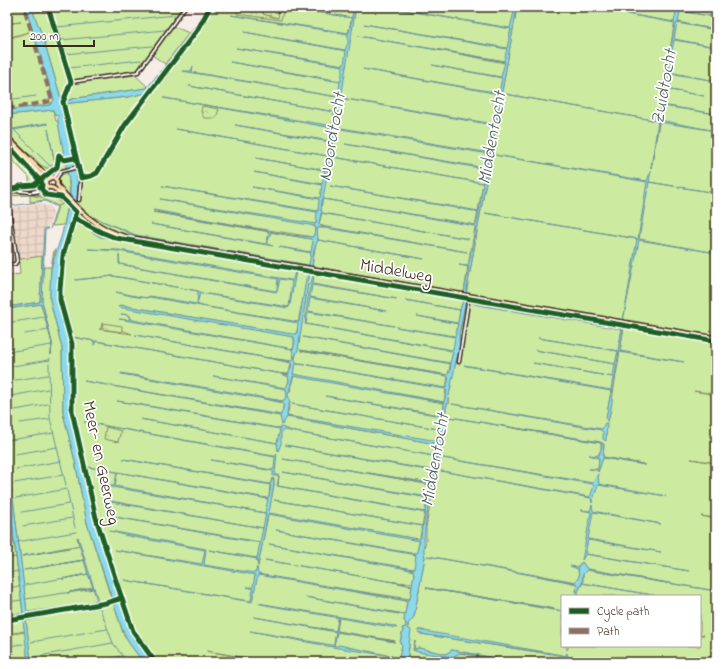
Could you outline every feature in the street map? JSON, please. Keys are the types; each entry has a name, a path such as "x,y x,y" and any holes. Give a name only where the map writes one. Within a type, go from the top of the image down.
{"main road":[{"path":"7,139 48,179"},
{"path":"54,178 56,185 53,188 47,186 48,179 54,178"},
{"name":"Middelweg","path":"56,185 74,207 97,225 128,237 716,338"},
{"name":"Middelweg","path":"53,188 64,194"}],"street":[{"path":"48,7 71,82 63,103 77,168 81,178 79,200"},
{"path":"71,82 138,72 185,7"},
{"path":"81,178 93,176 98,171 127,121 198,29 210,7"},
{"path":"54,178 61,172 77,168"},
{"path":"7,182 8,190 31,192 42,190 47,186"},
{"path":"42,190 48,196 61,197 69,201"},
{"path":"7,196 17,261 15,264 7,265"},
{"name":"Meer- en Geerweg","path":"74,207 76,214 63,255 60,296 72,344 72,411 89,483"},
{"path":"459,362 469,296"}],"shaded area":[{"path":"39,204 50,206 53,212 49,226 44,228 43,256 7,262 7,208"}],"green space":[{"path":"25,7 54,100 50,105 7,110 7,39 29,32 7,38 7,27 13,23 21,22 10,23 7,26 7,10"},
{"path":"49,7 182,7 139,70 74,80 72,79"},
{"path":"209,7 354,7 348,34 349,43 356,7 515,7 505,61 434,49 505,63 468,266 464,292 466,294 517,7 677,7 651,168 676,25 677,23 685,24 677,21 678,13 681,11 679,7 716,7 716,29 702,27 716,30 716,394 694,391 716,395 716,518 701,516 716,519 716,662 600,662 586,660 596,662 516,662 452,650 446,654 418,648 414,649 415,641 413,650 422,653 441,655 450,658 459,653 511,662 430,662 407,658 409,648 408,623 414,617 425,557 423,551 426,541 426,527 447,416 445,414 447,404 450,403 448,400 459,351 459,338 461,338 459,334 461,325 463,325 461,322 466,300 464,297 463,299 459,299 463,301 460,310 454,348 451,350 453,352 448,375 301,351 448,376 444,402 381,391 444,403 443,414 439,415 442,418 440,428 438,429 440,431 437,442 287,416 290,403 287,396 283,401 261,398 283,403 283,413 281,415 225,406 281,416 282,424 287,417 437,444 436,459 431,470 430,483 369,473 430,485 417,553 410,553 417,555 415,567 414,569 402,568 414,571 413,583 393,582 412,586 410,599 330,587 407,601 405,614 388,612 405,615 404,621 406,623 406,627 402,628 403,630 400,642 402,645 398,662 356,662 337,658 342,662 272,662 207,651 263,662 153,662 132,633 95,519 71,411 71,348 59,300 59,277 62,251 77,200 78,185 62,104 128,97 154,85 196,29","holes":["343,74 331,145 331,157 328,164 321,208 322,213 319,224 327,228 317,228 317,238 319,240 316,242 312,266 308,265 310,264 313,241 311,239 153,212 313,237 316,228 310,224 316,224 318,214 316,212 318,210 323,186 320,184 323,183 332,134 334,112 336,110 338,98 336,97 338,95","310,270 293,373 294,376 290,388 291,390 287,395 286,389 288,387 289,377 281,374 289,374 291,363 269,358 292,361 294,356 292,349 294,347 294,337 120,305 295,335 299,326 299,316 305,293 307,272","472,301 624,327 609,418 606,419 622,329 472,303","102,323 132,334 99,329 101,329","502,426 600,442 604,444 603,457 643,464 603,458 598,472 599,460 597,456 601,450 601,443","272,478 274,479 274,485 258,566 256,558 259,554 266,515 264,513 266,512","426,588 550,608 554,610","338,619 337,631 395,641 337,632 334,644 336,632 321,628 336,631","418,630 423,630 429,633 544,653 421,634"]},
{"path":"240,7 246,7 246,11 256,11 255,7 261,7 263,14 277,18 279,11 266,7 284,8 281,20 237,14"},
{"path":"264,7 279,11 278,18 263,14"},
{"path":"48,9 70,80 63,95 62,102 43,37 33,13"},
{"path":"173,26 189,33 165,64 152,55"},
{"path":"135,75 148,87 147,88 64,101 72,83"},
{"path":"202,106 219,109 216,118 204,118 201,112"},
{"path":"53,110 56,121 58,121 66,159 58,155 56,168 45,168 7,136 7,115"},
{"path":"7,146 37,179 31,185 29,184 29,177 7,155"},
{"path":"60,156 66,160 67,168 60,170 53,176 48,175 36,163 49,169 49,175 58,167 58,157"},
{"path":"68,172 70,198 58,185 58,177"},
{"path":"12,192 61,199 68,205 64,225 52,226 58,206 63,204 60,201 30,195 9,196"},
{"path":"30,195 55,199 63,204 58,206 45,200 30,202"},
{"path":"54,250 56,250 51,268 50,300 62,348 63,413 75,461 87,523 112,601 26,616 76,606 27,613 13,498 11,496 9,500 23,613 7,616 7,496 10,495 7,495 7,471 9,493 12,493 7,445 7,309 41,304 52,343 42,301 43,267 51,267","holes":["80,545 80,546 22,556","80,547 94,589 67,593 93,587"]},
{"path":"42,256 40,302 7,307 7,276 20,274 19,261 21,259"},
{"path":"103,323 122,326 122,332 102,329"},
{"path":"106,427 121,431 118,442 104,439"},
{"path":"113,602 124,636 143,662 31,662 26,621 58,614 99,608 58,612"},
{"path":"23,619 21,620 23,620 25,631 7,634 7,621"},
{"path":"25,632 28,662 7,662 7,635"}],"water":[{"path":"25,7 31,7 43,37 62,102 77,98 147,88 196,25 206,7 209,7 196,29 147,93 128,97 62,104 62,115 71,143 78,185 77,200 62,251 59,277 59,300 71,345 71,411 95,519 116,587 132,633 153,662 143,662 129,643 122,629 87,523 75,461 63,413 62,348 50,300 50,287 51,268 62,234 70,197 70,187 58,116 55,115 53,110 7,115 7,110 50,105 54,100 45,70 42,67 43,63"},
{"path":"354,7 356,7 341,98 494,124 499,94 363,69 499,93 502,78 432,65 501,77 505,62 358,36 504,61 507,49 364,24 507,48 511,29 385,7 510,28 514,12 486,7 513,11 515,7 517,7 466,294 464,292 469,267 459,265 468,266 471,254 469,253 472,251 475,226 343,202 476,225 479,212 330,186 479,211 485,169 345,144 486,168 489,154 335,128 324,199 322,200 322,213 469,239 321,213 319,224 321,226 467,252 320,227 317,229 318,240 314,249 312,266 457,292 136,236 93,217 136,235 309,265 311,253 279,247 311,252 313,241 311,239 271,232 267,244 273,246 151,224 266,244 269,234 268,231 168,214 153,210 291,235 313,237 316,228 315,226 160,199 316,224 317,212 162,186 318,211 319,199 252,187 320,198 322,185 254,172 322,184 330,142 235,125 330,141 333,128 189,102 333,126 334,112 189,86 335,112 337,97 182,71 191,71 193,66 192,72 338,97 340,82 230,62 341,81 343,66 236,48 344,65 346,51 244,32 345,50 348,43 348,34 231,15 349,33","holes":["340,98 493,125 490,153 335,127"]},
{"name":"Zuidtocht","path":"677,7 679,7 680,11 678,22 716,30 677,23 674,39 716,47 674,40 668,72 716,81 668,73 666,89 704,96 665,89 662,105 716,114 663,106 659,120 716,131 659,122 651,168 675,23 599,9 674,22"},
{"path":"47,123 47,125 13,129"},
{"path":"495,155 647,181 651,170 639,239 716,253 639,240 623,321 637,239 485,213 638,239 647,182"},
{"path":"45,228 48,228 45,231 42,301 52,343 41,304 7,309 7,307 40,302"},
{"path":"92,232 100,236 301,271 296,271 289,306 292,281 280,279 277,292 119,264 119,255 120,264 275,291 277,289 278,279 118,251 88,249 119,250 291,280 293,280 295,271 100,237"},
{"name":"Middentocht","path":"310,270 298,350 294,358 296,363 306,365 295,364 293,374 444,402 447,391 445,389 308,365 446,388 449,378 447,376 300,350 447,375 450,372 451,364 303,337 450,363 453,352 444,349 305,324 309,291 314,274 313,284 397,299 312,285 310,297 386,311 310,298 308,311 394,326 308,312 306,324 453,350 455,337 396,327 455,336 458,324 417,316 458,323 463,300 405,290 463,299 465,297 466,300 459,334 460,351 458,352 445,414 447,417 441,442 442,444 440,444 438,455 440,457 437,460 437,471 435,472 427,516 424,540 425,557 414,617 408,624 408,628 411,630 407,662 398,662 402,645 400,643 403,630 402,628 406,627 406,623 404,621 405,615 305,597 405,614 407,601 258,575 252,602 124,580 249,601 251,600 253,589 247,587 253,587 255,575 115,550 202,564 205,550 128,536 110,531 206,549 204,565 255,573 257,567 258,574 408,600 410,599 411,585 265,560 412,585 414,574 413,570 269,544 414,569 416,555 276,530 416,554 420,541 268,514 258,566 257,559 209,550 257,558 260,543 109,516 109,506 110,516 260,542 268,499 88,467 267,498 269,497 271,485 123,459 270,484 273,478 274,484 269,513 419,539 421,538 422,526 274,500 423,526 426,513 277,486 279,476 278,486 425,512 428,498 283,472 428,497 430,484 283,459 429,483 431,481 432,471 285,445 431,470 433,469 436,460 437,444 287,417 282,425 280,416 84,381 281,415 284,405 282,402 121,373 283,401 287,396 286,389 213,376 286,388 289,381 288,375 292,365 290,362 135,335 287,361 291,361 294,357 292,349 119,319 130,320 128,315 133,320 293,349 295,342 294,337 118,307 120,305 292,334 297,334 298,323 147,297 150,296 299,322 307,273","holes":["293,376 444,403 444,408 441,415 325,396 441,416 440,426 438,429 440,430 438,441 287,416 288,405 290,403 288,395"]},
{"path":"198,291 202,293 289,307 200,293 197,304"},
{"path":"472,301 620,327 624,324 620,351 684,362 619,352 608,422 606,419 611,391 464,365 611,390 622,329 479,305 472,303"},
{"path":"117,401 277,428 281,427 294,432 284,430 281,432 281,444 278,451 277,443 280,429"},
{"path":"452,404 602,429 605,423 607,423 606,441 603,439 603,432 601,430"},
{"path":"450,417 600,442 604,445 603,457 645,465 603,458 598,472 597,470 589,469 598,469 599,458 589,455 599,456 602,446 601,443"},
{"path":"84,422 273,456 276,456 277,453 275,474 279,476 273,476 273,471 211,460 272,470 274,469 275,457"},
{"path":"294,432 295,432 434,456"},
{"path":"443,458 593,483 598,474 599,484 666,496 598,485 592,503 591,498 441,471 590,497 594,486 592,484"},
{"path":"117,474 115,486 250,510 100,485 114,486"},
{"path":"11,496 13,498 27,612 76,605 29,614 26,616 26,619 58,612 100,607 26,620 31,662 28,662 23,620 7,623 23,619 23,617 7,619 7,616 23,613 9,498"},
{"path":"110,501 263,528 111,502 110,504"},
{"path":"592,505 593,511 661,524 593,512 588,539 661,552 588,540 585,554 587,554 582,560 591,512 581,510 590,511"},
{"path":"78,537 98,601 87,603 97,600 93,588 70,592 93,587 80,546 22,556 79,546"},
{"path":"427,556 575,582 579,577 578,569 570,566 578,567 582,562 587,569 716,591 587,570 583,574 578,595 575,595 577,584"},
{"path":"426,588 550,608 561,611"},
{"path":"258,603 394,626 397,628 260,604"},
{"path":"254,617 336,631 339,618 337,631 395,642 337,632 334,645 336,632"},
{"path":"418,630 562,655 565,656 421,634"},
{"path":"250,631 337,646 339,645 392,656 338,648"},
{"path":"415,641 414,649 419,648 446,654 452,650 516,662 460,653 450,658 441,655 422,653 413,650"},
{"path":"567,653 568,657 600,662 584,660 583,662 583,660 567,657 565,662 565,656"}],"waterway":[{"path":"52,12 108,7"},
{"path":"57,27 175,15"},
{"path":"61,40 165,30"},
{"path":"65,54 152,46"},
{"path":"69,68 140,60 143,62"},
{"path":"7,100 36,96"},
{"path":"11,206 45,201 57,207 50,229"},
{"path":"7,323 44,317"},
{"path":"25,334 48,330"},
{"path":"7,352 52,345"},
{"path":"7,367 49,360"},
{"path":"49,364 50,418 66,485"},
{"path":"9,381 48,375"},
{"path":"11,396 48,389"},
{"path":"15,410 48,404"},
{"path":"20,423 49,419"},
{"path":"10,440 53,433"},
{"path":"15,454 57,447"},
{"path":"16,469 61,461"},
{"path":"14,483 63,475"},
{"path":"16,498 67,489"},
{"path":"67,490 75,528"},
{"path":"22,512 69,504"},
{"path":"7,514 12,513"},
{"path":"23,526 72,518"},
{"path":"7,529 13,528"},
{"path":"17,542 76,532"},
{"path":"7,544 15,542"},
{"path":"7,558 16,557"},
{"path":"7,573 19,571"},
{"path":"25,585 64,578"},
{"path":"7,588 20,586"},
{"path":"26,599 71,592"},
{"path":"7,602 22,600"},
{"path":"100,608 113,643 127,662"},
{"path":"31,642 107,629"},
{"path":"33,657 113,643"},
{"path":"7,646 23,644"},
{"path":"87,662 122,656"},
{"path":"7,661 24,658"}],"marked path":[{"path":"7,109 52,101 24,7"}],"cycle path":[{"path":"48,7 71,82 63,102 81,178 97,173 125,125 198,29 210,7"},
{"path":"7,144 42,183 42,186"},
{"path":"7,190 18,188 20,186 34,185 57,167 59,155 64,160 75,158"},
{"path":"40,187 46,195 61,197 76,212 63,255 60,290 60,300 72,344 72,411 96,518 117,584 133,631 155,662"},
{"path":"74,218 116,238 716,341"},
{"path":"7,620 106,603 122,598"}],"water label":[{"name":"Noordtocht","path":"333,137"}]}
